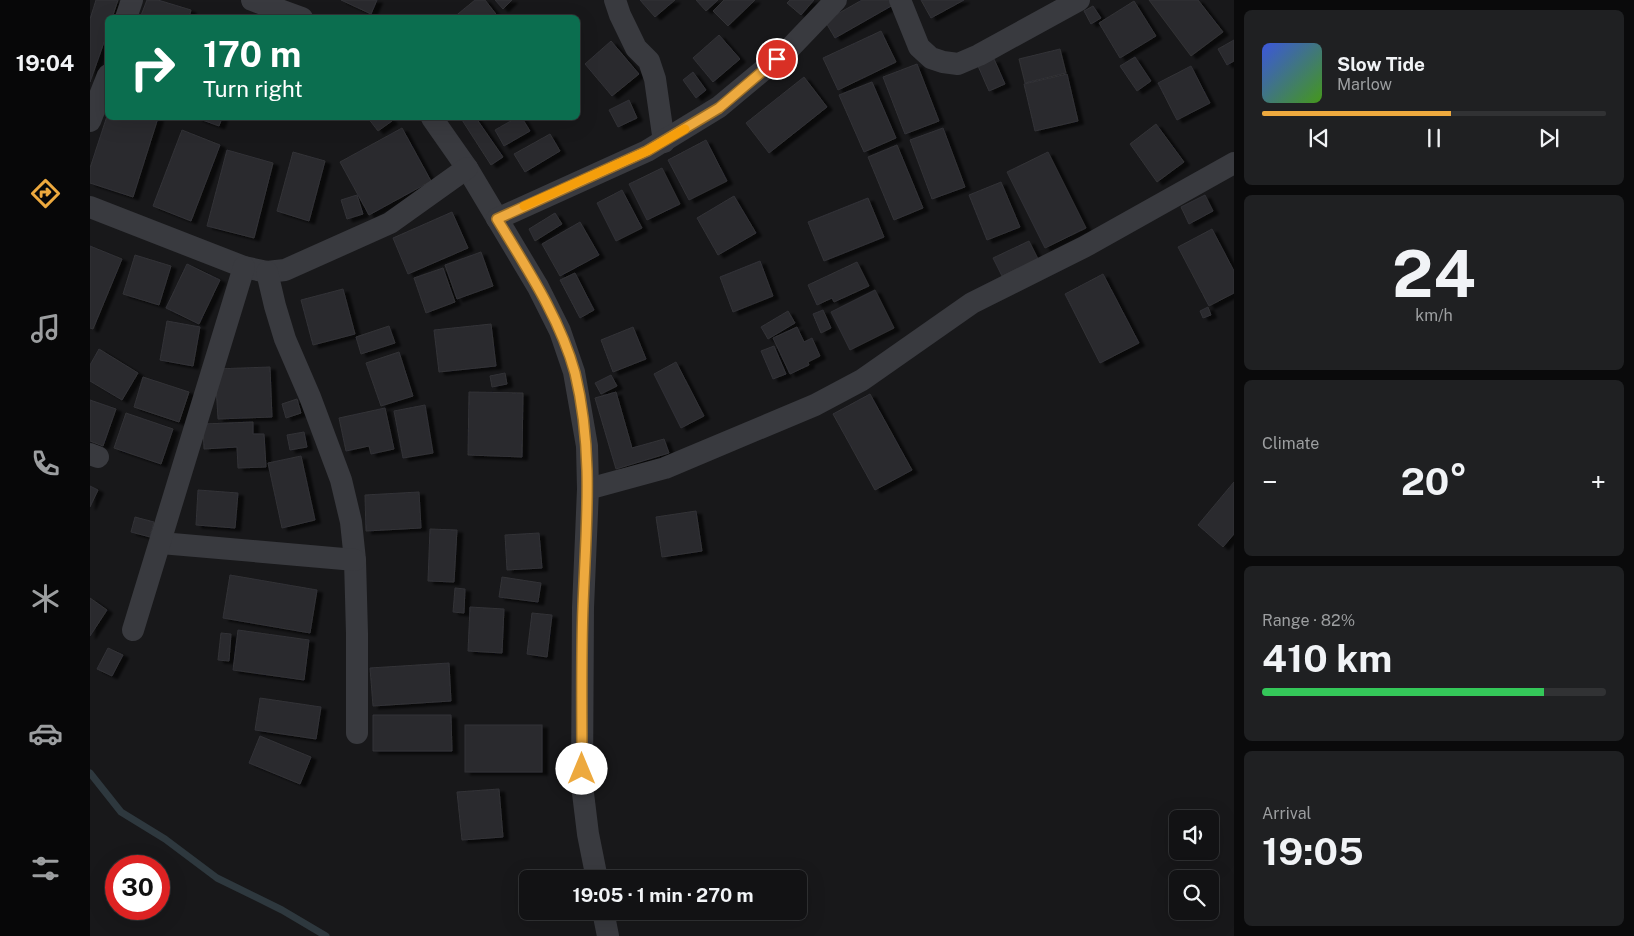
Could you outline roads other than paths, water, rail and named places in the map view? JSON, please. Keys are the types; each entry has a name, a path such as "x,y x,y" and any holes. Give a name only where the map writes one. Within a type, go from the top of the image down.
{"street":[{"path":"127,15 132,0"},
{"path":"252,0 294,15"},
{"path":"615,0 636,48 649,61 655,79 664,142"},
{"path":"497,219 647,151 719,108 791,47 836,0"},
{"path":"900,0 919,47 931,58 958,64 979,55 1079,0"},
{"path":"90,121 105,83"},
{"path":"433,120 467,168 538,287 560,331 574,372 587,446 588,489 583,608 582,785 588,834 595,870"},
{"path":"588,489 665,468 815,405 862,380 972,303 1084,247 1234,163"},
{"path":"90,207 244,267 268,272 285,270 390,223 467,168"},
{"path":"133,630 161,544 244,267"},
{"path":"268,272 275,306 285,339 310,397 341,480 351,522 355,560 357,732"},
{"path":"161,544 355,560"},
{"path":"605,920 608,936"}],"waterway":[{"path":"90,773 121,812 165,839 217,878 282,910 326,936"}]}
